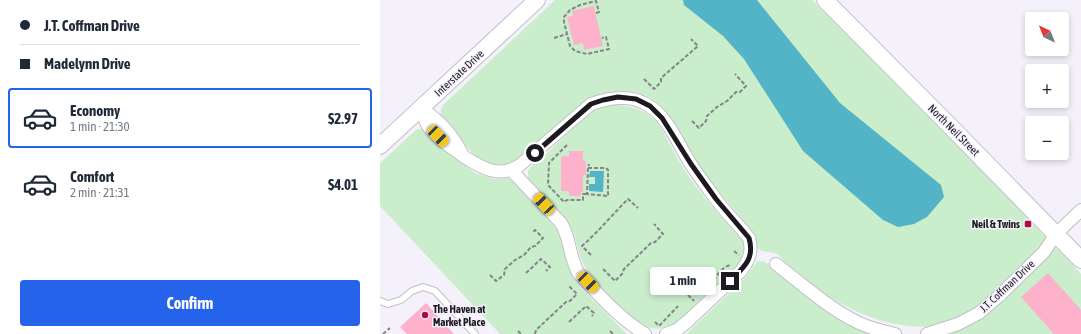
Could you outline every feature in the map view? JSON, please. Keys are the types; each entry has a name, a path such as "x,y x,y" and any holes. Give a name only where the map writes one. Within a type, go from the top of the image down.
{"main road":[{"name":"Interstate Drive","path":"380,146 537,0"},
{"name":"North Neil Street","path":"825,0 1081,260"}],"street":[{"path":"421,108 436,118 454,139 463,155 487,170 497,172 512,171 591,104 618,97 636,99 650,106 662,118 691,164 716,199 749,238 751,246 751,254 741,270 688,321 677,330 666,334"},
{"path":"512,171 561,223 566,231 574,266 579,274 622,317 645,334"},
{"name":"J.T. Coffman Drive","path":"927,334 958,324 979,313 1000,295 1044,252 1056,234 1081,210"},
{"path":"776,264 826,303 857,322 877,330 895,334"}],"lane":[{"path":"380,300 388,304 401,300 412,291 423,287 435,291 475,334"}],"path":[{"path":"596,13 599,12 596,1 580,5 570,10 564,17 564,22 570,46 575,51 583,54 609,49 606,37 602,38"},
{"path":"554,38 567,34"},
{"path":"644,79 654,89 661,82 662,78 698,46 691,39"},
{"path":"692,121 699,128 706,121 707,116 717,107 727,101 736,92 740,92 746,86 735,74"},
{"path":"567,145 549,163 548,185 564,202 567,200 583,200 583,194 608,196 608,170 606,168 588,168"},
{"path":"587,194 589,164"},
{"path":"584,178 588,179"},
{"path":"590,255 582,246 598,232 628,199 638,208"},
{"path":"603,269 614,281 622,274 624,269 651,243 656,242 663,234 654,224"},
{"path":"490,275 496,282 504,275 505,269 514,260 524,255 531,247 535,246 543,238 535,230 532,233"},
{"path":"526,273 541,259 550,267 546,271"},
{"path":"535,334 536,330 566,302 570,301 577,294 568,285"},
{"path":"569,322 586,306 594,313 592,316"},
{"path":"655,322 659,326 678,306"},
{"path":"383,334 390,328"},
{"path":"518,331 521,334"},
{"path":"610,331 613,334"}],"green space":[{"path":"555,0 812,0 1019,208 1047,239 1046,243 998,290 972,310 942,325 922,327 903,325 865,315 847,307 795,272 777,254 759,249 753,232 710,182 697,164 675,124 664,109 648,97 638,93 618,91 587,100 578,106 524,157 507,165 489,164 475,156 443,121 441,117 442,106"},
{"path":"610,105 635,108 646,113 656,121 682,166 696,186 744,245 744,254 738,264 676,323 663,328 653,329 633,319 603,290 583,263 569,224 531,183 528,177 528,171 534,163 545,155 588,114 598,108"},
{"path":"424,129 475,173 495,179 508,178 515,183 543,212 559,233 569,268 574,279 581,288 627,334 500,334 380,206 380,163 416,130"},
{"path":"1054,249 1058,249 1081,274 1081,334 949,334 969,326 989,311 1045,255"},
{"path":"758,261 765,262 872,334 686,334 745,278"}],"water":[{"path":"683,0 757,0 840,103 941,185 944,197 927,217 914,224 898,227 883,220 803,151 744,59 723,36 684,5"},
{"path":"590,171 604,171 603,192 589,191 589,184 595,184 595,177 589,177"}],"building":[{"path":"594,6 603,46 584,50 583,43 574,45 567,17 573,16 572,11"},
{"path":"569,151 583,151 583,161 586,161 586,175 583,175 583,192 581,192 581,196 569,196 569,191 561,191 561,156 569,156"},
{"path":"1048,273 1081,310 1081,334 1054,334 1021,297"},
{"name":"The Haven at Market Place","path":"426,303 454,334 407,334 400,327"}],"place":[{"name":"Neil & Twins","path":"1028,224"},
{"name":"The Haven at Market Place","path":"425,315"}],"route":[{"path":"535,153 591,104 618,97 636,99 650,106 662,118 691,164 716,199 749,238 751,254 741,270 730,281"}]}
